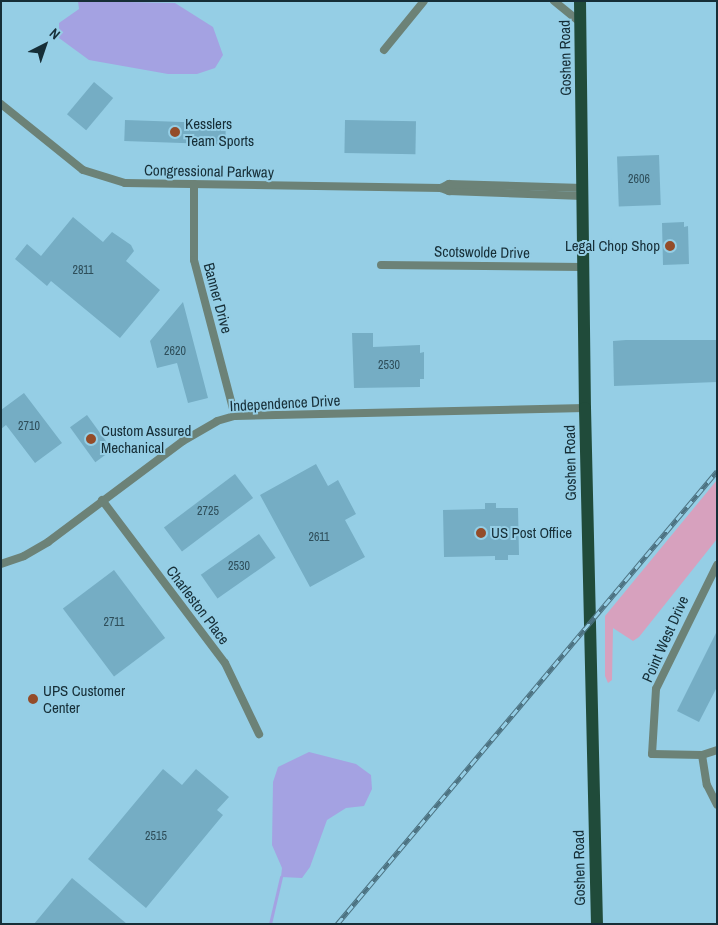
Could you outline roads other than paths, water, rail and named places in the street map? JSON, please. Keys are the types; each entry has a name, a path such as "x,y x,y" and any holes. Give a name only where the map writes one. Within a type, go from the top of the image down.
{"main road":[{"name":"Goshen Road","path":"580,1 585,408 597,924"}],"street":[{"path":"384,50 424,1"},
{"path":"554,1 581,22"},
{"name":"Congressional Parkway","path":"1,104 66,158 94,175 125,183 441,188 449,191 583,192"},
{"name":"Banner Drive","path":"194,184 194,260 235,416"},
{"name":"Scotswolde Drive","path":"381,265 583,267"},
{"name":"Independence Drive","path":"1,564 24,556 48,542 196,432 235,416 585,408"},
{"name":"Charleston Place","path":"102,500 225,662 259,734"},
{"name":"Point West Drive","path":"717,565 656,690 652,754 702,754 717,750"},
{"path":"702,754 707,786 717,805"}],"water":[{"path":"78,1 175,3 213,27 223,55 215,68 197,74 168,74 89,60 59,38 59,23 79,9"},
{"path":"309,752 356,764 371,775 372,789 364,806 346,808 327,820 310,867 302,878 281,877 282,868 272,845 273,782 278,767"}],"waterway":[{"path":"270,924 281,877"}],"railway":[{"path":"337,924 717,471"}],"place":[{"name":"Kesslers Team Sports","path":"175,132"},
{"name":"Legal Chop Shop","path":"670,246"},
{"name":"Custom Assured Mechanical","path":"91,439"},
{"name":"US Post Office","path":"481,533"},
{"name":"UPS Customer Center","path":"33,699"}]}
